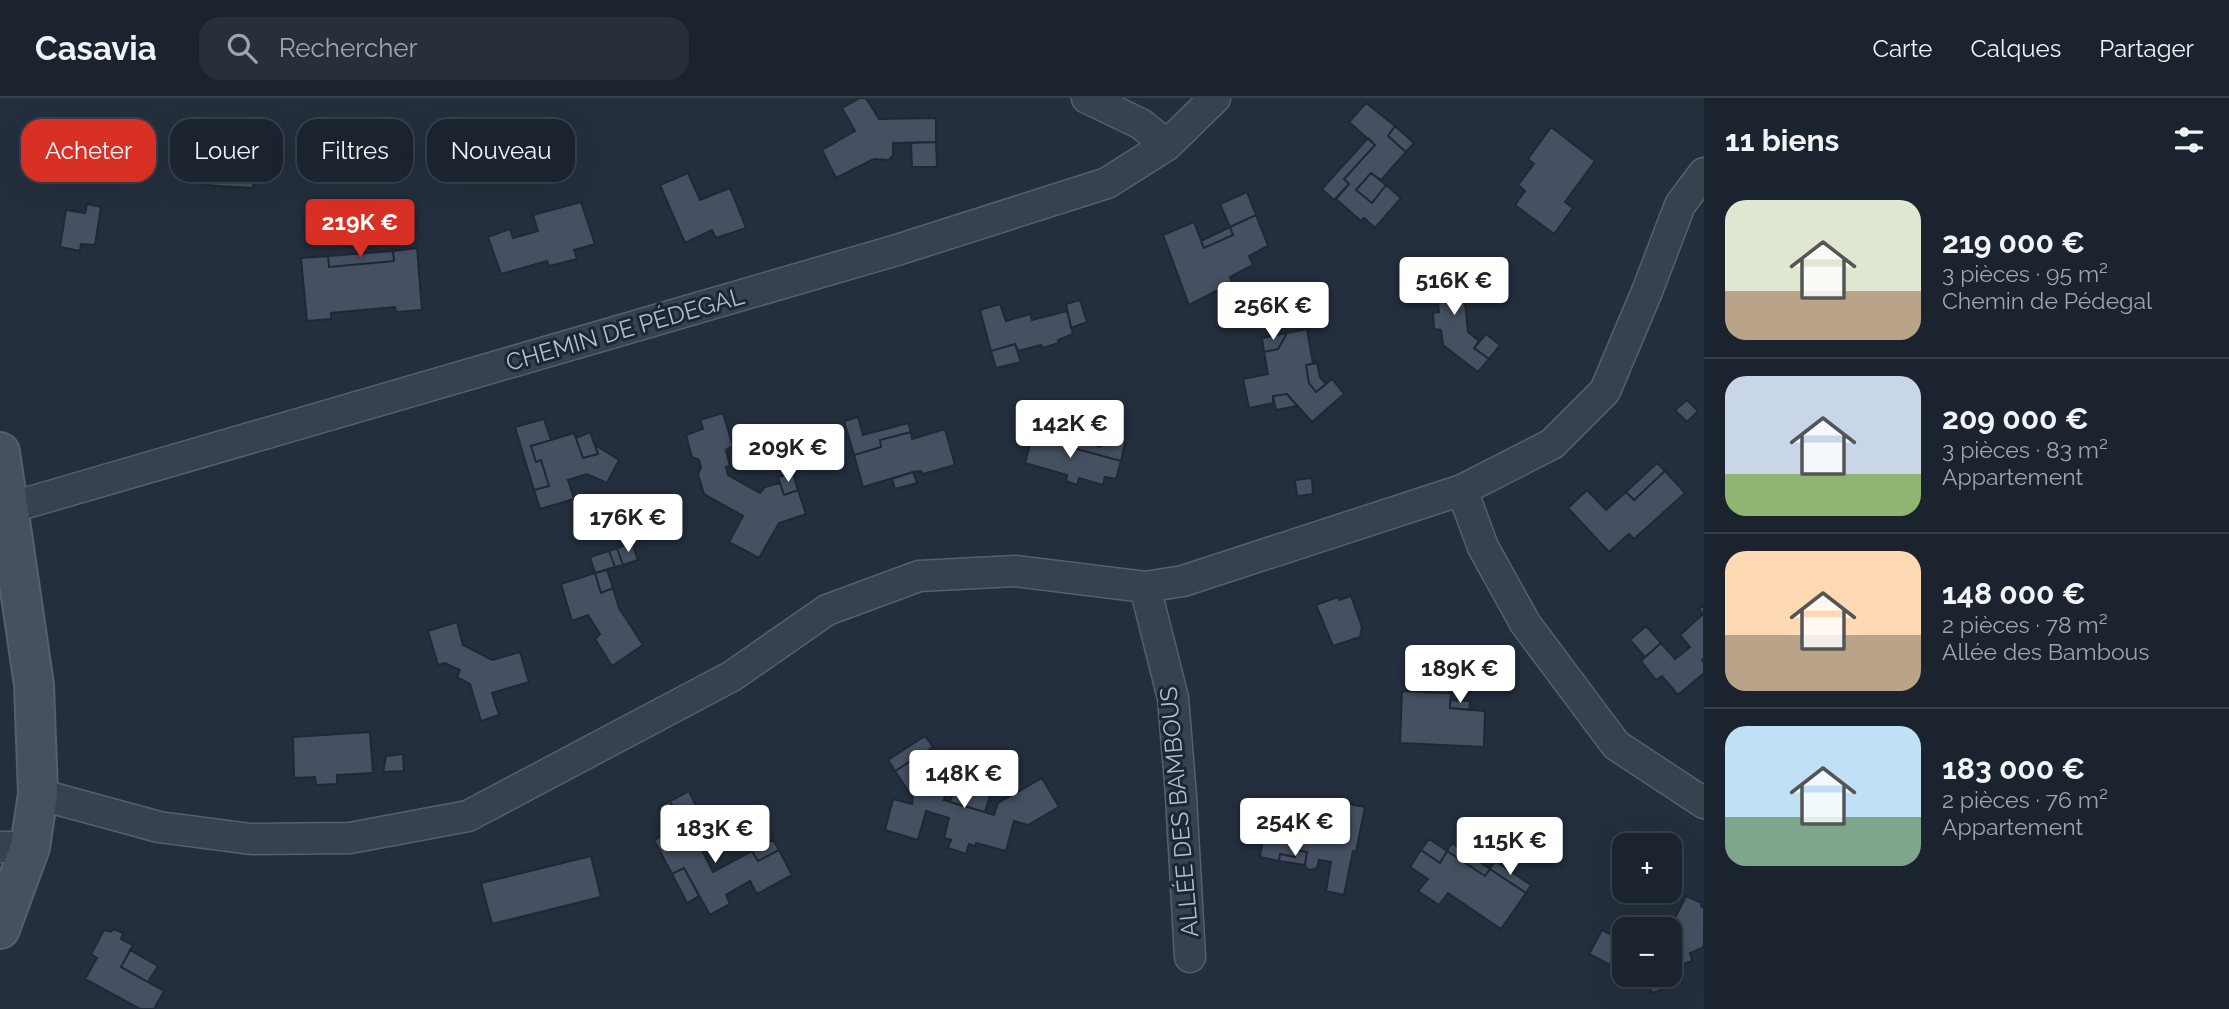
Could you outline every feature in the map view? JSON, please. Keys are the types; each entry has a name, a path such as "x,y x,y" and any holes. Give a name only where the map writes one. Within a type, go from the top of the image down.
{"main road":[{"path":"0,452 34,685 38,794 15,847 0,929"}],"street":[{"path":"1087,98 1141,124 1167,145"},
{"name":"CHEMIN DE PÉDEGAL","path":"9,508 897,250 1107,183 1167,145 1215,98"},
{"path":"38,794 159,827 251,839 349,838 468,816 732,676 827,610 919,576 1015,571 1145,587 1183,580 1462,490 1552,444 1605,391 1680,205 1704,173"},
{"path":"1462,490 1483,547 1525,623 1616,745 1704,803"},
{"name":"ALLÉE DES BAMBOUS","path":"1145,587 1173,698 1191,957"}],"building":[{"path":"860,98 866,98 879,119 936,118 936,142 893,143 893,155 889,160 874,159 836,178 822,150 855,131 842,108"},
{"path":"1366,103 1395,126 1388,136 1406,152 1381,180 1371,173 1356,190 1372,203 1386,185 1401,198 1375,228 1364,218 1361,221 1336,199 1349,184 1344,179 1375,145 1349,122"},
{"path":"1395,126 1414,143 1406,152 1388,136"},
{"path":"1551,127 1595,161 1565,202 1573,208 1554,234 1515,205 1525,191 1518,185 1534,164 1528,159"},
{"path":"1368,138 1375,145 1344,179 1349,184 1334,200 1322,189"},
{"path":"936,142 937,167 912,167 911,143"},
{"path":"688,173 700,200 730,188 746,228 716,238 712,230 685,243 660,185"},
{"path":"1371,173 1386,185 1372,203 1356,190"},
{"path":"204,182 253,182 253,188 204,185"},
{"path":"1247,192 1256,215 1230,227 1220,204"},
{"path":"581,202 595,244 574,250 577,259 549,266 547,261 501,274 488,237 510,229 513,238 538,231 533,215"},
{"path":"87,204 101,207 95,245 81,244 80,251 60,247 66,210 85,213"},
{"path":"1256,215 1268,246 1249,256 1253,265 1230,277 1232,283 1189,305 1163,235 1194,222 1204,248 1233,235 1230,227"},
{"path":"1230,227 1233,235 1204,248 1201,241"},
{"path":"417,248 422,310 396,312 395,307 331,313 331,319 307,321 301,258 328,256 329,267 394,261 393,251"},
{"path":"393,251 394,261 329,267 328,256"},
{"path":"1449,262 1463,274 1453,287 1459,291 1460,303 1465,302 1468,332 1479,341 1474,348 1489,359 1478,372 1443,345 1441,330 1434,329 1433,313 1439,312 1437,292 1425,282 1438,266 1442,269"},
{"path":"1080,300 1087,322 1071,328 1066,304"},
{"path":"1000,304 1006,321 1030,314 1032,320 1067,311 1073,334 1058,340 1059,343 1042,348 1041,345 1018,351 1015,344 991,351 980,310"},
{"path":"1307,329 1313,364 1306,365 1309,383 1316,392 1332,379 1344,394 1312,422 1287,394 1273,396 1273,403 1249,408 1243,379 1268,374 1264,352 1278,349 1287,333"},
{"path":"1287,333 1278,349 1264,352 1262,338"},
{"path":"1486,334 1500,345 1489,359 1474,348"},
{"path":"1015,344 1021,362 996,368 991,351"},
{"path":"1317,363 1320,377 1326,384 1316,392 1309,383 1306,365"},
{"path":"1287,394 1297,406 1276,410 1273,396"},
{"path":"1687,400 1698,411 1687,422 1675,410"},
{"path":"723,413 733,446 726,450 730,466 726,467 728,475 760,493 765,487 780,483 784,495 798,490 806,514 779,523 759,558 729,542 743,516 704,494 698,474 701,468 699,460 692,457 686,435 703,429 700,420"},
{"path":"858,417 863,435 908,423 911,432 880,440 881,447 854,455 844,421"},
{"path":"544,419 551,440 531,446 536,462 541,460 549,486 534,490 515,427"},
{"path":"1037,420 1059,425 1057,435 1034,429"},
{"path":"945,429 955,465 923,474 921,471 913,472 863,487 854,455 881,447 880,440 911,432 912,439"},
{"path":"1034,429 1057,435 1055,443 1121,461 1116,479 1105,477 1103,485 1079,478 1077,485 1066,481 1067,475 1025,463"},
{"path":"590,432 598,454 583,458 576,438"},
{"path":"574,433 583,458 598,454 595,445 619,460 607,483 587,474 568,480 574,499 540,509 534,490 549,486 541,460 536,462 531,446"},
{"path":"1057,435 1101,447 1103,438 1125,443 1121,461 1055,443"},
{"path":"1657,463 1665,471 1634,500 1626,492"},
{"path":"1665,471 1685,493 1634,539 1629,534 1609,552 1568,508 1587,490 1606,510 1626,492 1634,500"},
{"path":"913,472 917,483 895,489 892,479"},
{"path":"793,473 798,490 784,495 778,477"},
{"path":"1312,478 1313,494 1297,496 1295,480"},
{"path":"632,543 638,560 623,565 617,548"},
{"path":"617,548 623,565 615,567 609,551"},
{"path":"609,551 615,567 595,573 590,557"},
{"path":"607,570 613,588 601,593 595,573"},
{"path":"595,573 601,593 613,588 619,608 643,645 612,666 595,639 600,634 588,615 572,621 561,584"},
{"path":"1351,596 1362,627 1360,637 1333,646 1316,605 1338,597 1339,600"},
{"path":"1704,605 1704,673 1678,695 1662,676 1656,680 1641,661 1661,643 1675,659 1690,647 1680,635 1703,614 1699,609"},
{"path":"457,622 463,645 492,660 520,652 529,682 492,693 499,715 481,721 470,684 457,677 460,670 445,663 438,665 428,631"},
{"path":"1646,626 1661,643 1645,657 1630,640"},
{"path":"1421,681 1451,682 1451,693 1420,692"},
{"path":"1402,691 1451,693 1450,708 1485,711 1484,747 1400,743"},
{"path":"1450,700 1470,701 1469,710 1450,708"},
{"path":"370,732 373,773 337,775 337,784 316,785 315,777 294,778 293,737"},
{"path":"925,736 933,747 895,771 888,760"},
{"path":"924,753 947,787 944,800 994,815 998,803 1042,778 1059,807 1028,825 1014,821 1006,851 976,843 975,846 969,844 966,854 948,848 951,840 944,838 949,818 926,811 918,840 885,830 893,799 912,804 913,798 895,771"},
{"path":"403,754 404,771 383,772 386,756"},
{"path":"955,786 990,796 985,812 950,802"},
{"path":"689,791 696,806 677,816 670,801"},
{"path":"670,801 677,816 683,814 713,872 752,851 758,861 779,850 792,875 757,894 750,881 726,895 730,904 710,915 684,868 672,874 654,840 671,831 659,807"},
{"path":"1344,803 1365,807 1344,895 1326,891 1331,862 1319,860 1317,868 1307,869 1307,852 1296,850 1295,857 1280,854 1279,861 1260,857 1267,812 1339,824"},
{"path":"1298,804 1343,810 1339,824 1294,816"},
{"path":"1429,839 1447,851 1440,863 1421,850"},
{"path":"773,840 779,850 758,861 752,851"},
{"path":"1452,843 1490,869 1485,876 1447,851"},
{"path":"1296,850 1307,852 1305,865 1279,861 1280,854 1295,857"},
{"path":"1421,850 1440,863 1447,851 1485,876 1490,869 1526,893 1501,929 1448,893 1439,905 1418,891 1428,879 1410,867"},
{"path":"591,856 601,897 492,924 481,883"},
{"path":"1495,861 1531,885 1526,893 1490,869"},
{"path":"684,868 699,896 687,903 672,874"},
{"path":"1686,896 1702,903 1704,945 1690,953 1692,961 1682,965 1682,917 1676,917"},
{"path":"114,929 123,933 121,939 133,945 121,967 164,991 154,1009 140,1009 85,979 97,958 91,954 104,930 111,932"},
{"path":"1602,930 1612,935 1612,966 1589,954"},
{"path":"130,950 158,966 148,982 121,967"},
{"path":"1650,987 1669,987 1652,993"}]}
